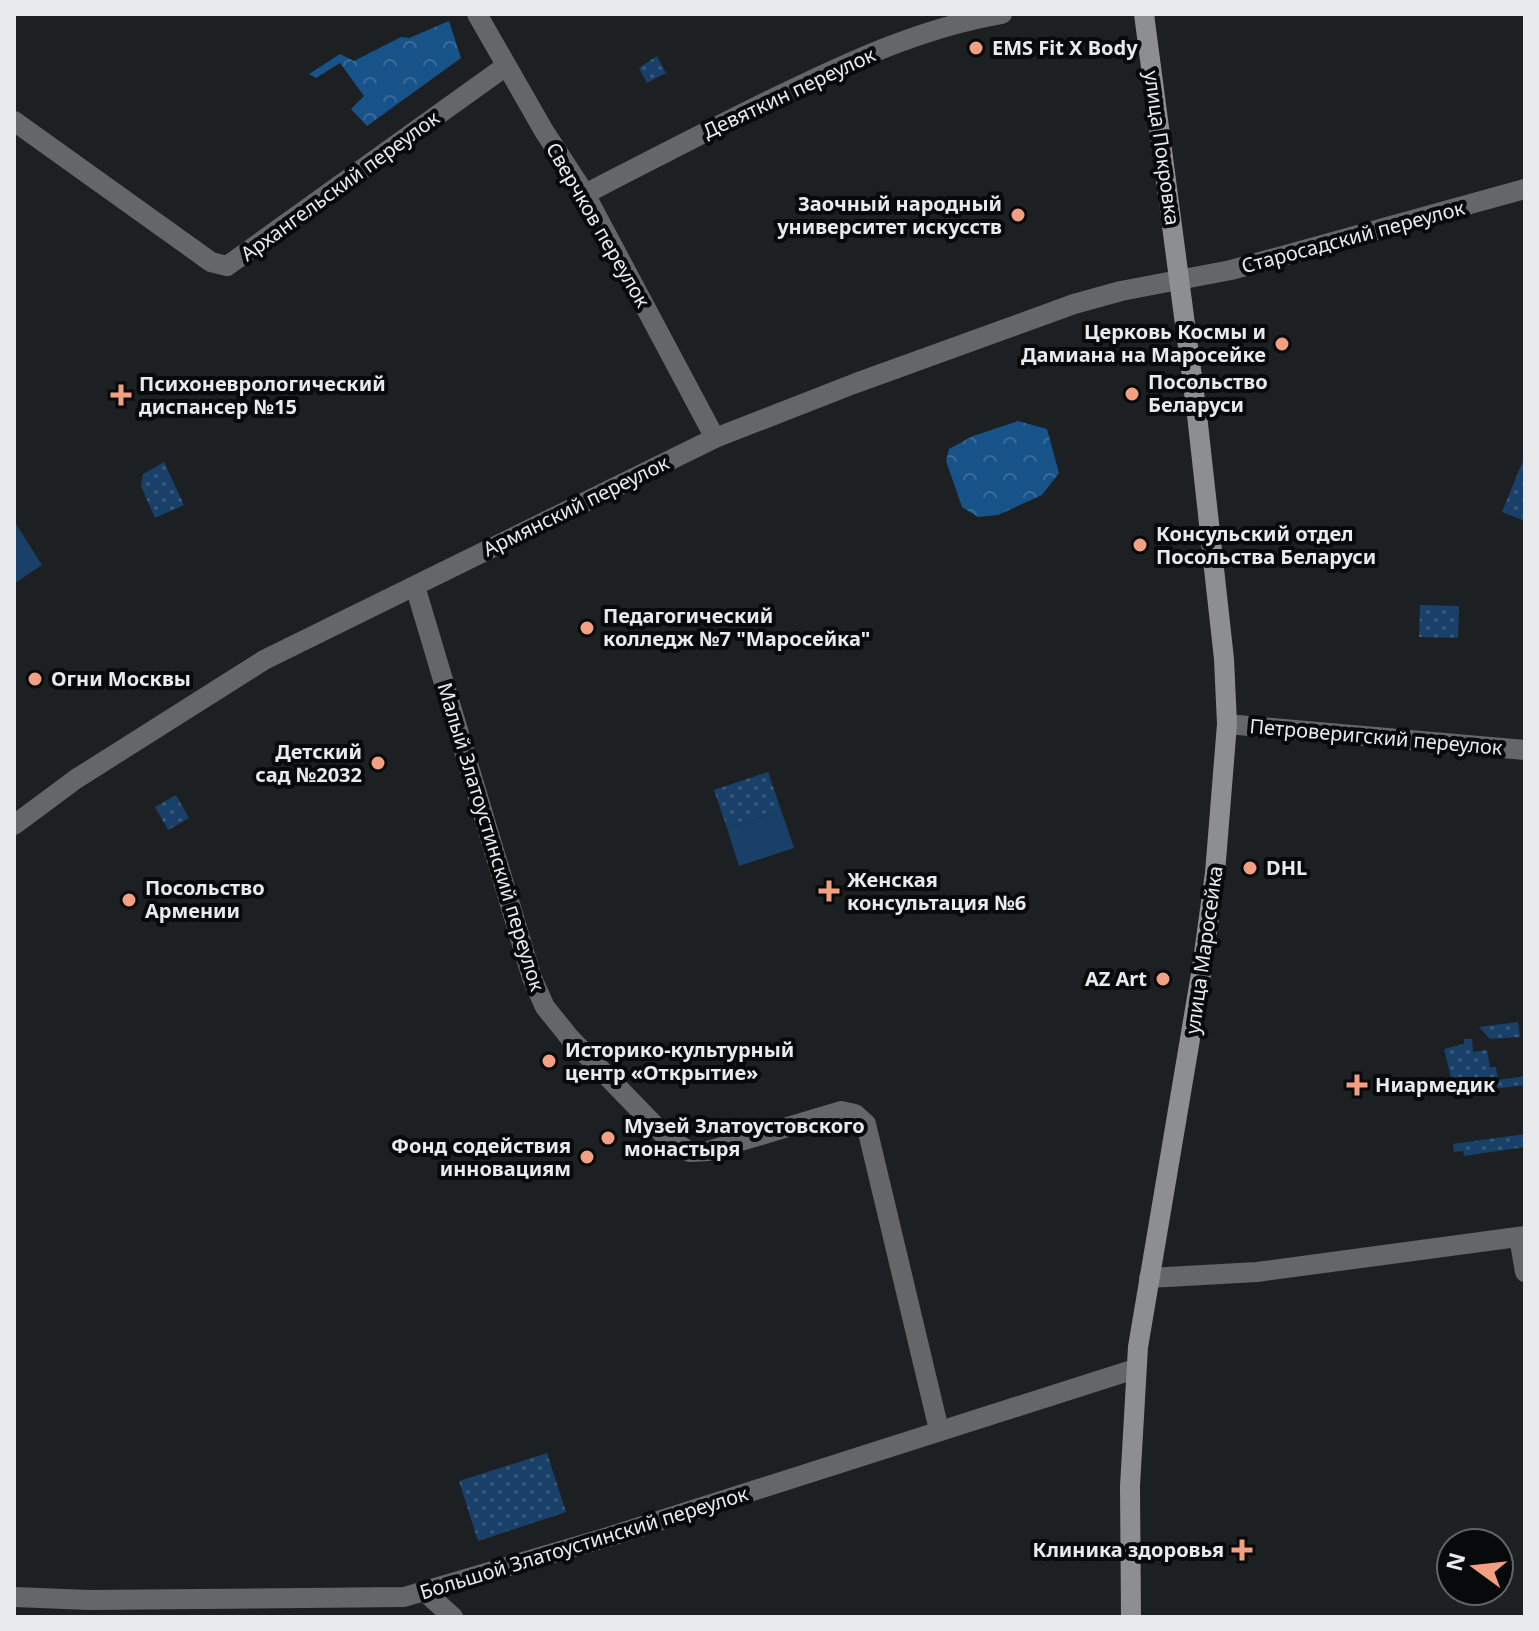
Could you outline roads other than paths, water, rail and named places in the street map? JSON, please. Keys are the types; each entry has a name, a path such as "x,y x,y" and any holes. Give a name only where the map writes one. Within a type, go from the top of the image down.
{"main road":[{"name":"улица Покровка","path":"1144,14 1180,281"},
{"name":"улица Маросейка","path":"1131,1617 1130,1486 1135,1369 1202,968 1215,873 1227,724 1217,591 1180,281"}],"street":[{"name":"Сверчков переулок","path":"477,14 585,194 715,438"},
{"name":"Девяткин переулок","path":"585,194 826,73 911,38 953,24 1002,14"},
{"name":"Архангельский переулок","path":"14,121 211,262 227,266 506,66"},
{"name":"Старосадский переулок","path":"1180,281 1321,247 1525,189"},
{"name":"Армянский переулок","path":"14,825 76,779 264,660 715,438 1047,312 1121,291 1180,281"},
{"name":"Малый Златоустинский переулок","path":"415,586 532,978 545,1007 570,1038 665,1136 690,1152 708,1151 836,1111 855,1114 866,1124 939,1430"},
{"name":"Петроверигский переулок","path":"1227,724 1525,750"},
{"path":"1149,1278 1257,1272 1522,1237 1525,1272"},
{"name":"Большой Златоустинский переулок","path":"14,1597 90,1600 391,1598 425,1592 622,1533 1135,1369"},
{"path":"425,1592 453,1617"}],"place":[{"name":"EMS Fit X Body","path":"976,48"},
{"name":"Заочный народный университет искусств","path":"1018,215"},
{"name":"Церковь Космы и Дамиана на Маросейке","path":"1282,344"},
{"name":"Посольство Беларуси","path":"1132,394"},
{"name":"Психоневрологический диспансер №15","path":"121,395"},
{"name":"Консульский отдел Посольства Беларуси","path":"1140,545"},
{"name":"Педагогический колледж №7 \"Маросейка\"","path":"587,628"},
{"name":"Огни Москвы","path":"35,679"},
{"name":"Детский сад №2032","path":"378,763"},
{"name":"DHL","path":"1250,868"},
{"name":"Женская консультация №6","path":"829,891"},
{"name":"Посольство Армении","path":"129,900"},
{"name":"AZ Art","path":"1163,979"},
{"name":"Историко-культурный центр «Открытие»","path":"549,1061"},
{"name":"Ниармедик","path":"1357,1085"},
{"name":"Музей Златоустовского монастыря","path":"608,1138"},
{"name":"Фонд содействия инновациям","path":"587,1157"},
{"name":"Клиника здоровья","path":"1242,1550"}]}
